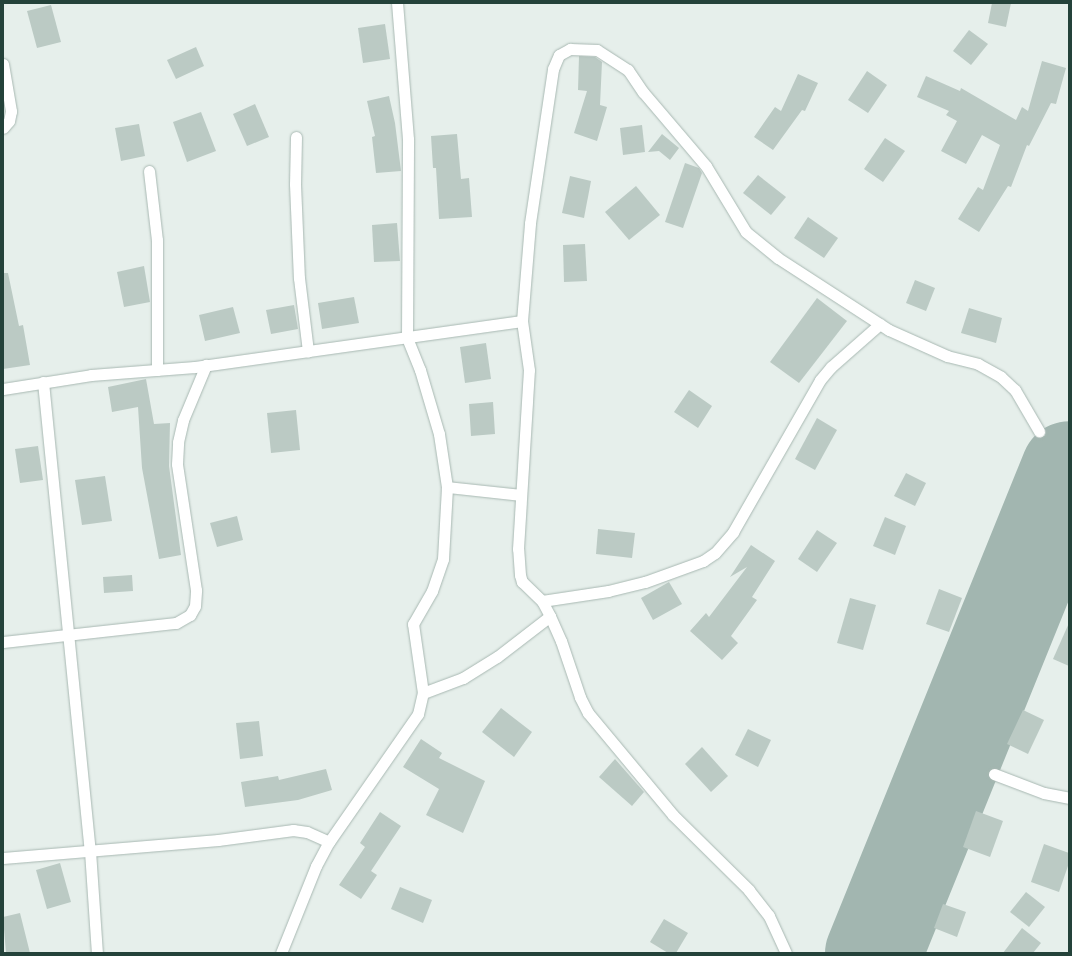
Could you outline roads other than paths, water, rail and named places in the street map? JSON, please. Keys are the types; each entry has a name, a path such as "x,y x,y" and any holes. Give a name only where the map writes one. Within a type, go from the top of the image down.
{"street":[{"path":"281,953 316,866 329,842 418,714 423,693 413,624 432,591 443,559 447,487 433,409 407,338 408,139 397,3"},
{"path":"786,953 768,916 749,890 673,815 588,713 580,697 561,641 550,616 542,601 522,582 518,566 529,370 522,321 530,223 553,69 559,56 570,48 597,50 628,70 643,92 706,166 746,232 778,258 880,324 930,349 978,364 1001,377 1015,390 1039,431"},
{"path":"3,64 11,112 9,121 3,128"},
{"path":"296,137 295,184 299,278 308,351"},
{"path":"148,171 157,240 157,370"},
{"path":"3,389 91,375 206,365 522,321"},
{"path":"542,601 608,592 645,582 703,561 715,553 732,532 820,380 831,367 880,324"},
{"path":"3,642 176,623 190,615 195,606 196,590 177,464 178,442 183,420 206,365"},
{"path":"43,382 90,850 97,953"},
{"path":"447,487 521,495"},
{"path":"423,693 463,678 490,662 550,616"},
{"path":"994,774 1044,793 1069,798"},
{"path":"3,858 218,840 293,830 307,832 329,842"}]}
